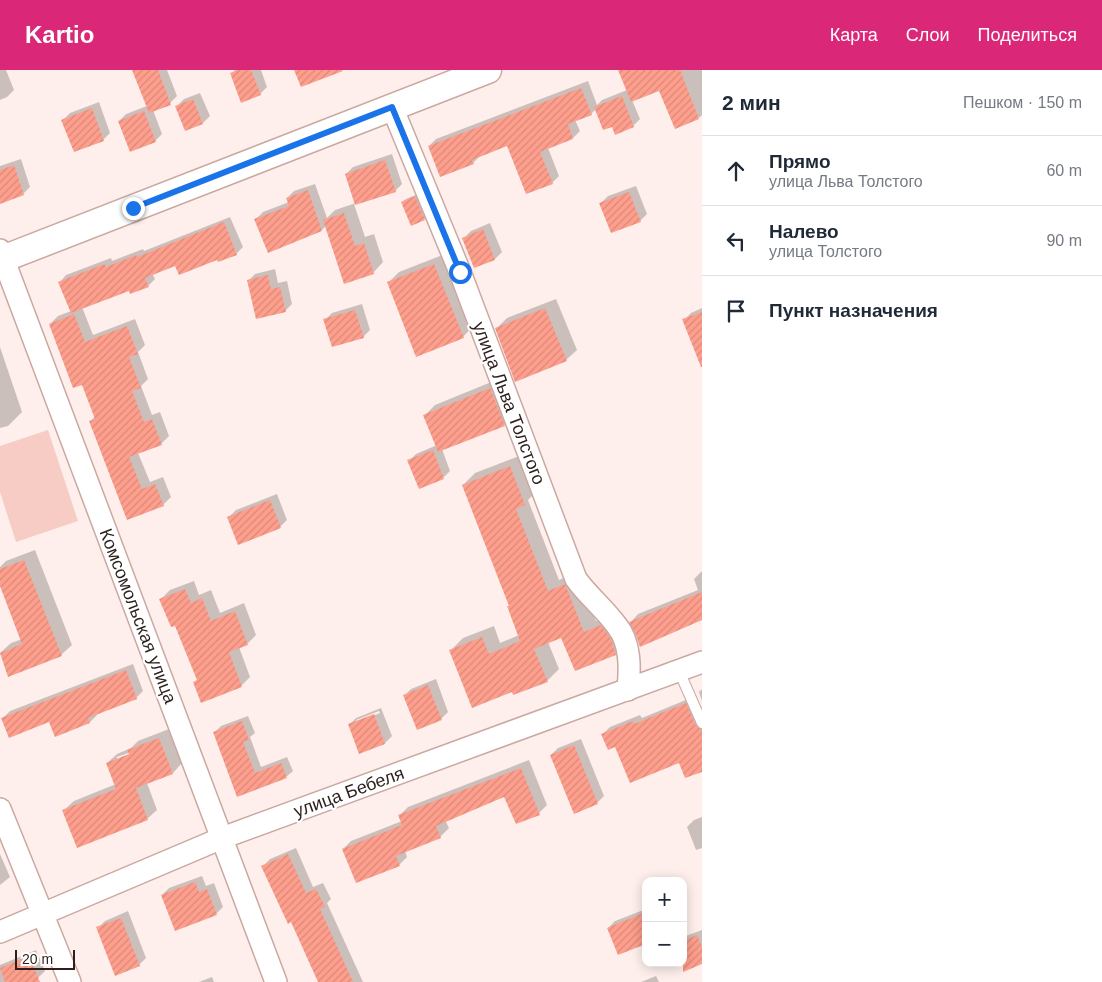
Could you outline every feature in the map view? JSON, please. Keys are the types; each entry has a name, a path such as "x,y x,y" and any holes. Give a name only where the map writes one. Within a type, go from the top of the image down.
{"street":[{"path":"1,256 488,70"},
{"name":"улица Льва Толстого","path":"392,107 460,272 576,579 618,627 623,639 630,667 628,690"},
{"name":"Комсомольская улица","path":"1,256 276,982"},
{"name":"улица Бебеля","path":"0,932 222,838 702,662"},
{"path":"0,809 70,982"}],"lane":[{"path":"679,671 702,723"}],"shaded area":[{"path":"48,430 78,521 16,542 0,492 0,446"}],"building":[{"path":"132,70 158,70 171,105 149,113"},
{"path":"239,70 251,70 261,95 241,103 230,73"},
{"path":"294,70 342,70 343,71 301,87"},
{"path":"618,70 680,70 699,119 675,129 659,91 631,102"},
{"path":"581,88 592,115 568,124 573,139 540,152 553,184 526,194 507,146 472,160 474,164 440,177 428,146"},
{"path":"622,96 634,127 615,135 612,127 603,130 594,107"},
{"path":"193,99 203,124 185,131 175,106"},
{"path":"92,108 104,141 74,152 61,120"},
{"path":"144,111 156,142 130,152 118,121"},
{"path":"385,160 396,192 355,205 345,174"},
{"path":"14,165 24,195 0,204 0,170"},
{"path":"308,190 322,231 268,253 254,219 289,206 286,198"},
{"path":"629,192 641,222 611,233 599,203"},
{"path":"415,196 425,220 411,226 401,202"},
{"path":"344,213 355,246 364,243 374,274 344,284 323,220"},
{"path":"224,222 237,255 218,262 217,260 179,275 175,266 145,278 149,287 130,294 129,291 71,313 58,282 104,264 106,267 136,255 137,257"},
{"path":"483,229 495,260 474,268 462,238"},
{"path":"434,264 464,338 416,357 387,282"},
{"path":"268,275 271,289 280,287 286,312 256,319 247,280"},
{"path":"545,308 567,361 515,382 495,328"},
{"path":"355,310 364,338 332,347 323,319"},
{"path":"702,312 702,367 701,367 682,319"},
{"path":"74,314 85,342 127,326 138,354 129,357 141,388 132,391 144,422 152,419 162,445 129,457 142,489 155,484 164,506 127,520 89,421 95,419 82,385 73,388 49,324"},
{"path":"490,388 505,426 438,452 423,415"},
{"path":"433,450 444,479 419,489 407,460"},
{"path":"510,466 525,505 516,509 548,591 565,584 584,632 601,625 611,639 616,655 575,671 561,638 534,649 548,682 513,695 512,692 472,708 449,650 482,637 489,654 520,641 507,606 509,606 462,485"},
{"path":"270,500 281,528 238,545 227,517"},
{"path":"24,560 62,656 8,677 0,653 22,644 0,586 0,569"},
{"path":"185,589 191,603 202,598 211,621 235,611 248,645 229,652 242,687 201,703 193,682 197,680 175,626 171,627 159,599"},
{"path":"702,592 702,620 640,647 629,622"},
{"path":"126,670 137,699 88,718 90,723 55,737 49,722 9,738 1,718"},
{"path":"428,685 442,720 417,730 403,695"},
{"path":"686,703 696,726 702,730 702,772 685,778 679,763 630,783 615,747 608,750 601,734 633,721 634,724"},
{"path":"374,714 385,744 359,754 348,724"},
{"path":"242,721 249,740 243,742 255,773 281,763 287,778 237,797 213,732"},
{"path":"159,738 173,774 136,788 148,820 77,848 62,810 116,789 106,763 129,754 127,750"},
{"path":"574,745 598,804 574,814 550,755"},
{"path":"521,768 540,815 516,824 504,797 436,826 441,838 396,856 400,866 356,883 342,849 402,825 398,815"},
{"path":"288,854 306,893 316,889 325,907 320,909 353,982 318,982 291,922 288,924 261,866"},
{"path":"195,882 199,892 207,889 217,915 175,931 161,895"},
{"path":"642,914 642,946 618,955 607,928"},
{"path":"121,918 140,966 115,976 96,927"},
{"path":"697,935 702,947 702,964 683,972 683,967 687,967 687,939"},
{"path":"29,956 40,982 5,982 0,968"}],"route":[{"path":"133,208 392,107 460,272"}]}
